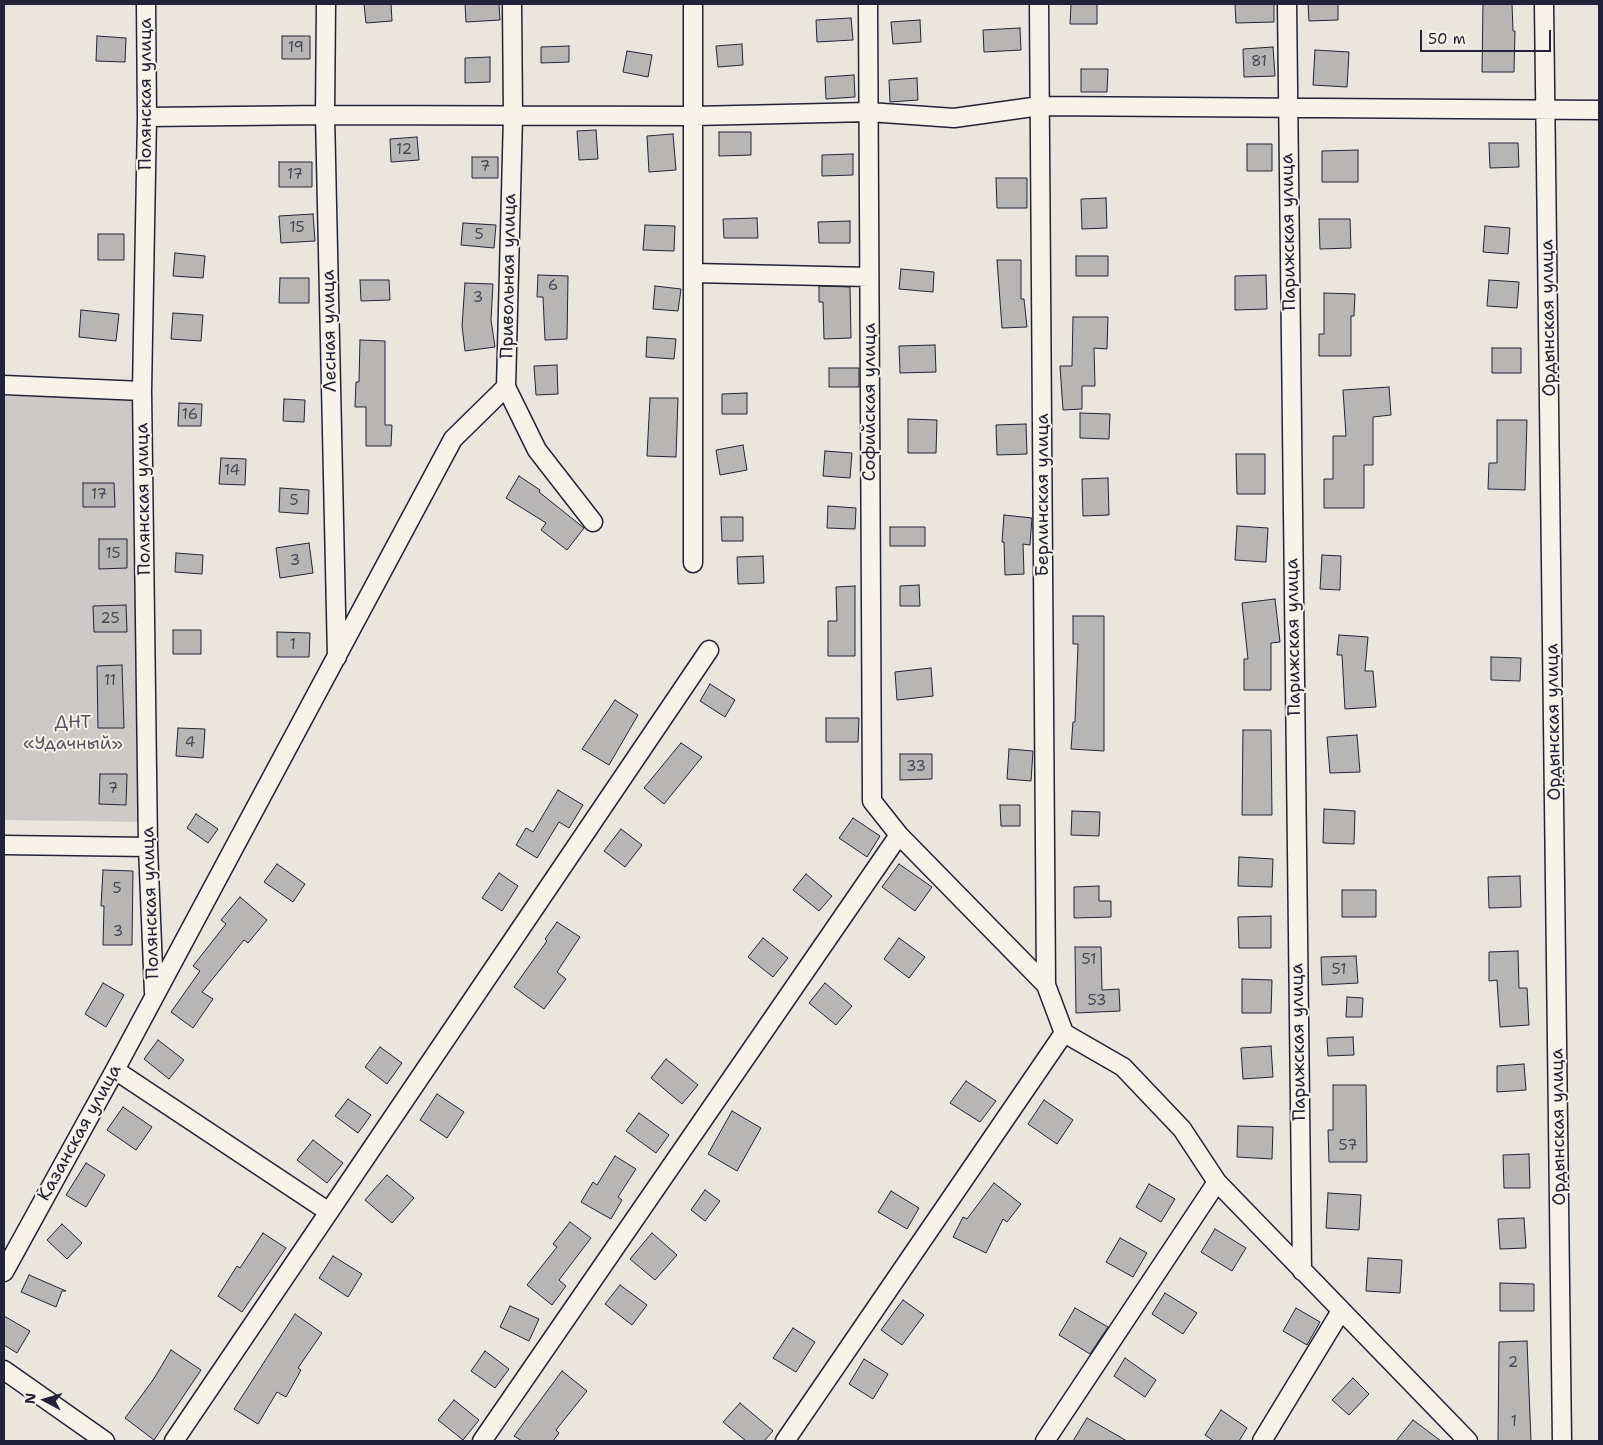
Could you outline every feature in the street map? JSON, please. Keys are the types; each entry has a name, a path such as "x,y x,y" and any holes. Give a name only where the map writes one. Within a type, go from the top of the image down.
{"street":[{"name":"Полянская улица","path":"146,4 147,117 142,391 148,847 154,993"},
{"name":"Лесная улица","path":"326,4 325,115 337,657"},
{"name":"Привольная улица","path":"512,4 513,116 506,387 537,450 593,522"},
{"path":"693,4 693,563"},
{"name":"Софийская улица","path":"868,4 872,801 899,836"},
{"name":"Берлинская улица","path":"1039,4 1046,985"},
{"name":"Парижская улица","path":"1287,4 1302,1271"},
{"name":"Ордынская улица","path":"1544,4 1562,1441"},
{"path":"147,117 325,115 694,116 869,112 954,118 1040,106 1599,110"},
{"path":"694,273 869,276"},
{"path":"4,385 142,391"},
{"name":"Казанская улица","path":"4,1272 115,1070 154,993 453,439 506,387"},
{"path":"174,1441 709,650"},
{"path":"482,1441 899,836 1046,985 1064,1033 1123,1067 1182,1129 1217,1182 1468,1441"},
{"path":"4,845 148,847"},
{"path":"785,1441 1064,1033"},
{"path":"115,1070 329,1212"},
{"path":"1045,1441 1217,1182"},
{"path":"1262,1441 1342,1311"},
{"path":"4,1370 105,1441"}],"green space":[{"name":"ДНТ «Удачный»","path":"4,396 136,397 143,822 4,820"}],"building":[{"path":"364,4 391,4 392,21 366,23"},
{"path":"465,4 499,4 500,20 466,22"},
{"path":"1071,4 1097,4 1097,24 1070,24"},
{"path":"1235,4 1274,4 1274,22 1236,23"},
{"path":"1308,4 1338,4 1338,20 1309,21"},
{"path":"1483,4 1512,4 1513,31 1515,31 1514,72 1482,72"},
{"path":"851,18 853,40 817,42 816,20"},
{"path":"920,20 921,42 893,44 891,22"},
{"path":"1020,28 1021,50 984,52 983,30"},
{"path":"97,36 126,38 125,62 96,61"},
{"path":"282,36 310,36 310,59 282,59"},
{"path":"742,44 743,65 718,67 716,46"},
{"path":"569,46 569,62 541,63 541,47"},
{"path":"1273,47 1275,76 1244,77 1243,49"},
{"path":"1315,50 1349,52 1347,87 1313,85"},
{"path":"627,51 652,55 648,77 623,72"},
{"path":"490,57 490,82 465,83 465,58"},
{"path":"1081,69 1108,69 1107,92 1081,92"},
{"path":"854,75 855,97 826,99 825,77"},
{"path":"917,78 918,100 890,102 889,80"},
{"path":"596,130 598,159 579,160 577,131"},
{"path":"719,132 751,132 751,155 719,156"},
{"path":"673,134 676,170 649,172 647,136"},
{"path":"417,137 419,160 391,162 390,139"},
{"path":"1489,143 1518,143 1519,167 1490,168"},
{"path":"1247,144 1272,144 1272,171 1247,171"},
{"path":"1358,150 1358,182 1322,182 1322,151"},
{"path":"853,154 853,175 822,176 822,155"},
{"path":"472,157 498,157 498,178 472,178"},
{"path":"279,162 312,162 312,187 279,187"},
{"path":"996,178 1027,178 1027,208 997,208"},
{"path":"1106,198 1107,228 1082,229 1081,199"},
{"path":"313,214 315,241 281,243 279,216"},
{"path":"757,218 758,238 724,238 723,219"},
{"path":"1319,219 1350,219 1351,248 1320,249"},
{"path":"850,221 850,243 819,243 818,222"},
{"path":"463,223 496,225 494,248 461,245"},
{"path":"645,225 675,226 674,251 643,250"},
{"path":"1485,226 1510,228 1508,254 1483,252"},
{"path":"98,234 124,234 124,260 98,260"},
{"path":"175,253 205,256 203,278 173,276"},
{"path":"1076,256 1108,256 1108,276 1076,276"},
{"path":"997,260 1021,260 1021,299 1024,299 1027,327 1002,328"},
{"path":"901,269 934,272 933,292 899,289"},
{"path":"538,275 568,276 567,339 545,340 543,297 537,297"},
{"path":"1266,275 1267,309 1235,310 1235,276"},
{"path":"280,278 309,278 309,303 279,303"},
{"path":"360,280 389,280 390,300 361,301"},
{"path":"1489,280 1519,282 1517,308 1487,306"},
{"path":"465,283 493,284 491,320 495,347 465,351 462,326"},
{"path":"655,286 681,289 678,311 653,309"},
{"path":"819,286 850,287 851,338 824,339 823,302 819,302"},
{"path":"1324,293 1355,294 1354,316 1351,316 1351,356 1319,356 1319,334 1324,334"},
{"path":"81,310 119,314 116,341 79,337"},
{"path":"173,313 203,315 201,341 171,339"},
{"path":"1073,317 1108,317 1107,349 1094,348 1095,386 1082,386 1082,409 1063,410 1060,366 1072,366"},
{"path":"647,337 676,339 674,359 646,357"},
{"path":"360,340 385,341 385,425 392,425 391,446 366,446 366,407 355,407 356,382 359,382"},
{"path":"935,345 936,372 900,373 899,346"},
{"path":"1492,348 1521,348 1521,373 1492,373"},
{"path":"557,365 558,394 536,395 534,366"},
{"path":"829,368 859,368 859,387 829,387"},
{"path":"1389,387 1391,415 1373,417 1373,465 1364,465 1364,508 1324,508 1324,479 1333,479 1333,436 1346,436 1343,390"},
{"path":"747,393 747,414 722,414 722,394"},
{"path":"650,398 678,398 676,457 647,456"},
{"path":"284,399 305,400 304,422 283,421"},
{"path":"179,403 202,404 201,426 178,426"},
{"path":"1080,413 1110,414 1109,439 1080,438"},
{"path":"908,419 937,420 936,453 908,453"},
{"path":"1497,420 1527,420 1525,490 1488,489 1489,463 1497,463"},
{"path":"1026,424 1027,454 997,455 996,425"},
{"path":"743,445 747,470 720,475 716,450"},
{"path":"825,451 852,453 850,478 823,476"},
{"path":"1236,454 1265,454 1265,494 1237,494"},
{"path":"221,458 246,459 245,485 219,484"},
{"path":"519,476 540,490 539,492 584,528 567,550 541,530 546,523 506,498"},
{"path":"1108,478 1109,515 1083,516 1082,479"},
{"path":"83,483 114,483 115,507 83,507"},
{"path":"280,488 309,490 308,514 279,512"},
{"path":"828,506 856,508 855,529 827,528"},
{"path":"1004,515 1032,518 1030,545 1023,544 1024,574 1005,575 1004,542 1002,542"},
{"path":"721,517 743,517 743,541 722,541"},
{"path":"1237,526 1268,528 1266,562 1235,560"},
{"path":"890,527 925,527 925,546 890,546"},
{"path":"99,539 127,539 127,568 99,569"},
{"path":"309,543 313,573 280,578 276,548"},
{"path":"176,553 203,555 202,574 175,572"},
{"path":"1322,555 1341,556 1340,590 1320,589"},
{"path":"763,556 764,583 738,584 737,557"},
{"path":"919,585 920,606 900,606 900,586"},
{"path":"855,586 855,656 828,656 828,621 837,621 836,587"},
{"path":"1275,599 1280,642 1271,643 1271,690 1244,690 1244,659 1248,659 1242,603"},
{"path":"126,605 127,632 94,632 93,606"},
{"path":"1073,616 1104,616 1104,751 1071,749 1073,722 1075,722 1078,644 1073,644"},
{"path":"173,630 201,630 201,654 173,654"},
{"path":"277,632 310,633 309,657 277,657"},
{"path":"1339,635 1368,637 1365,671 1373,671 1376,707 1345,709 1342,655 1337,655"},
{"path":"1491,657 1521,658 1520,681 1491,680"},
{"path":"122,665 124,728 98,728 97,666"},
{"path":"931,668 933,696 897,700 895,672"},
{"path":"710,684 735,700 725,717 700,701"},
{"path":"615,700 638,715 609,765 582,749"},
{"path":"826,718 859,718 858,742 826,742"},
{"path":"178,728 205,729 203,758 176,756"},
{"path":"1243,730 1271,730 1272,815 1242,815"},
{"path":"1357,735 1360,772 1330,773 1327,737"},
{"path":"681,743 702,757 664,804 644,788"},
{"path":"1009,749 1033,751 1031,781 1007,779"},
{"path":"900,754 932,754 932,779 900,780"},
{"path":"100,774 127,774 126,805 99,804"},
{"path":"558,790 583,805 569,828 559,822 537,858 516,845 526,828 533,832"},
{"path":"1000,805 1020,805 1020,826 1001,826"},
{"path":"1324,809 1355,811 1354,844 1323,843"},
{"path":"1072,811 1100,812 1099,836 1071,835"},
{"path":"196,814 218,829 208,843 187,828"},
{"path":"853,818 880,836 867,857 839,838"},
{"path":"621,829 642,845 625,867 604,851"},
{"path":"1239,857 1273,859 1272,887 1238,886"},
{"path":"277,864 305,884 293,902 264,882"},
{"path":"899,864 932,887 915,911 882,887"},
{"path":"103,870 133,871 132,945 103,945 104,906 101,906"},
{"path":"499,873 518,886 502,911 482,898"},
{"path":"806,874 832,896 819,911 793,890"},
{"path":"1520,876 1521,907 1489,908 1488,877"},
{"path":"1099,886 1099,901 1111,901 1111,917 1074,918 1074,887"},
{"path":"1342,890 1376,890 1376,917 1342,917"},
{"path":"240,897 267,920 248,943 244,940 202,992 213,999 193,1028 171,1012 200,971 193,966 226,924 221,920"},
{"path":"1271,916 1271,948 1239,948 1238,917"},
{"path":"557,922 580,937 557,972 566,979 544,1009 514,987 547,941 545,939"},
{"path":"763,938 788,958 773,977 748,957"},
{"path":"899,938 925,957 909,978 884,959"},
{"path":"1075,947 1101,947 1102,990 1119,989 1120,1011 1076,1013"},
{"path":"1518,951 1519,988 1527,988 1529,1025 1500,1027 1497,980 1489,981 1489,952"},
{"path":"1356,956 1358,983 1322,985 1321,957"},
{"path":"1242,979 1272,980 1271,1013 1242,1013"},
{"path":"103,983 124,995 106,1027 85,1014"},
{"path":"825,983 852,1006 836,1025 809,1003"},
{"path":"1347,997 1363,998 1362,1017 1346,1017"},
{"path":"1353,1037 1354,1055 1328,1056 1327,1038"},
{"path":"158,1040 184,1060 169,1079 144,1059"},
{"path":"1271,1046 1273,1077 1243,1079 1241,1048"},
{"path":"380,1047 402,1063 387,1084 365,1067"},
{"path":"666,1059 698,1085 682,1104 651,1078"},
{"path":"1524,1064 1526,1090 1497,1092 1497,1066"},
{"path":"966,1081 996,1101 980,1122 950,1103"},
{"path":"1333,1085 1366,1085 1367,1162 1329,1162 1328,1130 1333,1130"},
{"path":"437,1094 464,1112 447,1138 420,1120"},
{"path":"348,1099 371,1115 358,1133 335,1116"},
{"path":"1044,1100 1073,1120 1057,1144 1028,1124"},
{"path":"123,1107 152,1127 136,1150 107,1130"},
{"path":"732,1111 761,1128 737,1171 708,1154"},
{"path":"639,1113 669,1135 656,1153 626,1131"},
{"path":"1238,1126 1273,1127 1272,1159 1237,1157"},
{"path":"313,1140 343,1163 327,1183 297,1160"},
{"path":"1529,1154 1530,1188 1504,1188 1503,1155"},
{"path":"615,1156 636,1169 618,1197 622,1200 611,1219 581,1202 593,1182 597,1185"},
{"path":"86,1163 105,1175 86,1207 66,1195"},
{"path":"387,1175 414,1198 392,1223 365,1200"},
{"path":"994,1183 1021,1204 1007,1222 1003,1219 986,1253 953,1237 963,1217 967,1219"},
{"path":"1149,1184 1175,1199 1161,1222 1136,1207"},
{"path":"705,1190 720,1201 705,1221 691,1210"},
{"path":"891,1191 919,1208 907,1229 878,1212"},
{"path":"1328,1193 1361,1195 1359,1230 1326,1228"},
{"path":"1524,1218 1526,1248 1500,1249 1498,1219"},
{"path":"570,1222 591,1238 559,1280 566,1286 552,1305 527,1285 557,1247 553,1244"},
{"path":"62,1224 82,1243 67,1259 47,1240"},
{"path":"1215,1229 1246,1248 1232,1271 1201,1252"},
{"path":"263,1233 286,1248 242,1312 218,1296 237,1266 240,1268"},
{"path":"652,1233 677,1255 655,1280 630,1259"},
{"path":"1120,1238 1147,1253 1133,1277 1106,1262"},
{"path":"333,1256 362,1274 348,1297 319,1278"},
{"path":"1368,1258 1402,1260 1400,1293 1366,1291"},
{"path":"29,1275 66,1291 62,1291 56,1307 21,1292"},
{"path":"1500,1283 1534,1284 1534,1311 1500,1311"},
{"path":"620,1285 647,1305 632,1325 605,1304"},
{"path":"1165,1293 1197,1313 1183,1334 1152,1314"},
{"path":"903,1300 924,1315 902,1345 881,1330"},
{"path":"510,1306 539,1319 529,1341 500,1327"},
{"path":"1075,1308 1108,1327 1090,1354 1059,1335"},
{"path":"1296,1308 1320,1322 1307,1345 1283,1331"},
{"path":"295,1314 322,1333 298,1368 301,1370 286,1397 277,1392 258,1424 234,1409"},
{"path":"4,1316 30,1331 17,1353 4,1345"},
{"path":"793,1328 815,1342 796,1372 773,1358"},
{"path":"1527,1341 1531,1441 1498,1441 1499,1342"},
{"path":"171,1350 201,1370 154,1440 125,1418 153,1380"},
{"path":"485,1351 509,1369 495,1388 471,1371"},
{"path":"1125,1358 1156,1380 1145,1397 1114,1376"},
{"path":"864,1359 888,1374 873,1399 849,1384"},
{"path":"562,1371 587,1391 556,1430 559,1433 553,1441 522,1441 514,1436"},
{"path":"1353,1378 1369,1394 1349,1415 1332,1400"},
{"path":"454,1400 479,1420 463,1440 438,1420"},
{"path":"740,1403 773,1431 764,1441 746,1441 723,1422"},
{"path":"1221,1410 1247,1428 1239,1441 1214,1441 1205,1435"},
{"path":"1087,1418 1127,1441 1073,1441"},
{"path":"1413,1420 1441,1441 1396,1441"}]}
